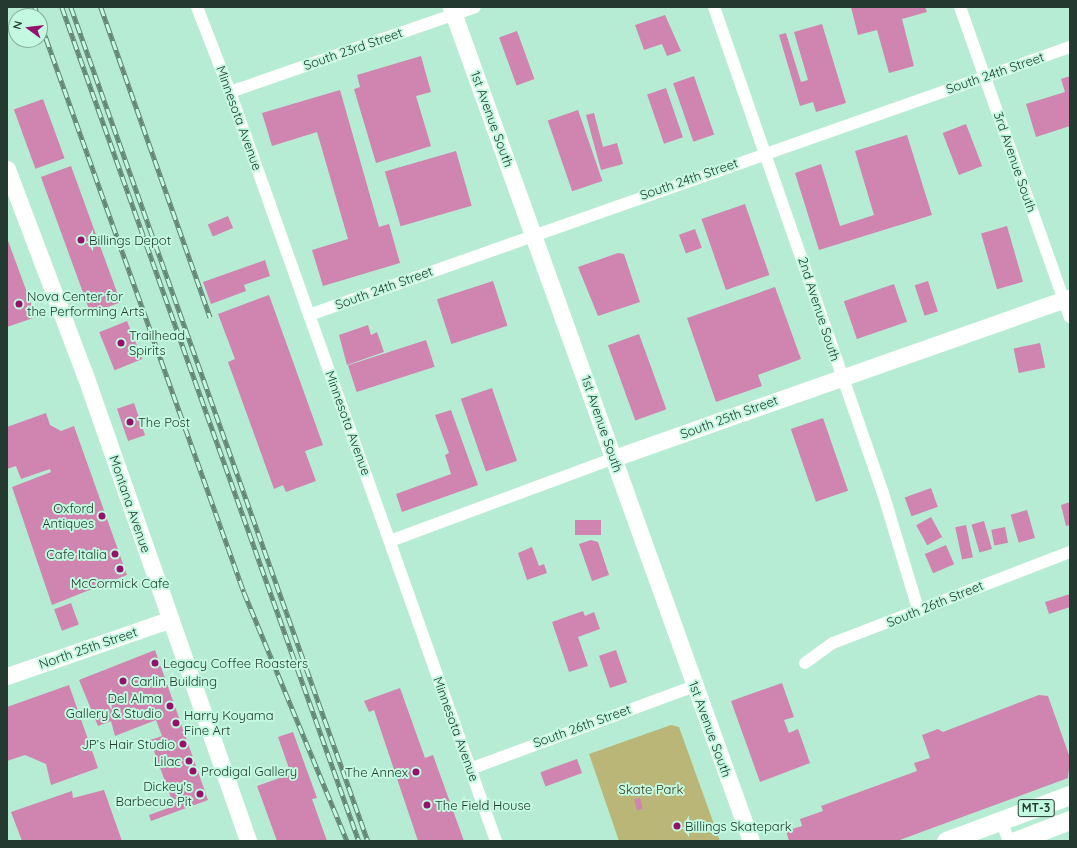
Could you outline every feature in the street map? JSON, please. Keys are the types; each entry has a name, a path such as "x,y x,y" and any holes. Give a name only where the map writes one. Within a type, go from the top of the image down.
{"main road":[{"name":"MT-3","path":"946,841 1070,795"},
{"path":"1015,841 1070,820"}],"street":[{"name":"Minnesota Avenue","path":"197,7 230,92 496,841"},
{"name":"South 23rd Street","path":"230,92 452,11 475,7"},
{"name":"2nd Avenue South","path":"714,7 767,152 919,612"},
{"name":"3rd Avenue South","path":"960,7 1067,298 1070,317"},
{"name":"1st Avenue South","path":"452,11 535,234 694,686 751,841"},
{"name":"South 24th Street","path":"309,315 767,152 1070,47"},
{"name":"Montana Avenue","path":"7,171 85,375 169,620 248,841"},
{"name":"South 25th Street","path":"390,541 614,458 1067,298"},
{"name":"South 26th Street","path":"805,663 833,643 919,612 1070,552"},
{"name":"North 25th Street","path":"7,676 169,620"},
{"name":"South 26th Street","path":"470,769 694,686"},
{"path":"1001,821 1009,841"}],"green space":[{"name":"Skate Park","path":"671,725 679,727 720,841 619,841 589,754"}],"building":[{"path":"851,7 925,7 927,12 902,19 914,66 889,73 877,30 858,35"},
{"path":"665,15 681,51 667,56 662,44 644,50 635,25"},
{"path":"822,24 846,103 816,112 813,102 800,106 779,35 786,33 801,82 808,80 794,32"},
{"path":"517,31 534,79 517,85 499,37"},
{"path":"421,56 431,92 416,96 431,146 376,163 354,89 360,87 357,75"},
{"path":"694,76 714,135 693,142 673,83"},
{"path":"1070,76 1070,126 1036,137 1026,104 1065,92 1061,79"},
{"path":"666,88 683,137 664,144 647,95"},
{"path":"340,90 379,227 389,224 400,263 323,286 312,250 348,239 317,132 272,146 262,113"},
{"path":"43,99 65,158 35,169 14,110"},
{"path":"578,110 602,181 572,191 548,120"},
{"path":"594,113 603,147 617,143 623,164 601,170 586,115"},
{"path":"966,124 982,166 959,175 943,133"},
{"path":"907,135 932,215 819,250 795,173 821,164 840,226 874,215 855,151"},
{"path":"456,151 472,206 401,226 385,171"},
{"name":"Billings Depot","path":"71,166 121,302 91,313 41,177"},
{"path":"745,204 769,275 726,290 702,219"},
{"path":"228,216 233,228 213,237 208,225"},
{"path":"1007,226 1023,282 997,289 981,233"},
{"path":"695,229 702,248 686,254 679,235"},
{"name":"Nova Center for the Performing Arts","path":"7,238 36,317 7,327"},
{"path":"618,253 624,254 640,302 598,316 578,267"},
{"path":"265,260 270,276 244,285 246,291 211,304 203,282"},
{"path":"493,281 508,326 451,344 437,299"},
{"path":"928,281 938,311 925,316 915,285"},
{"path":"894,284 907,322 857,339 844,301"},
{"path":"775,287 801,359 758,375 762,386 716,402 687,318"},
{"path":"269,295 323,445 305,451 316,481 286,492 283,485 274,489 228,362 235,359 218,314"},
{"path":"127,321 142,359 115,370 99,332"},
{"path":"368,325 371,335 377,332 384,352 347,365 339,335"},
{"path":"639,334 666,409 635,420 608,345"},
{"path":"426,340 435,367 357,392 348,365"},
{"path":"1040,343 1045,367 1019,373 1014,349"},
{"path":"492,388 517,461 486,472 461,399"},
{"path":"134,403 145,435 128,441 117,409"},
{"path":"451,410 478,485 402,512 396,494 451,474 445,455 449,453 435,415"},
{"path":"46,413 50,425 61,431 74,426 127,575 52,605 12,487 51,472 50,469 21,479 16,466 7,469 7,427"},
{"path":"823,418 848,491 816,502 791,429"},
{"path":"931,488 938,507 912,516 905,498"},
{"path":"1070,502 1070,525 1066,526 1061,505"},
{"path":"1027,510 1035,538 1019,543 1011,515"},
{"path":"931,517 942,537 927,545 916,525"},
{"path":"575,520 601,520 601,535 575,535"},
{"path":"984,521 992,549 979,552 972,525"},
{"path":"966,525 973,557 962,560 955,527"},
{"path":"1005,527 1008,543 994,545 991,530"},
{"path":"591,540 598,542 609,575 592,581 579,544"},
{"path":"946,545 954,564 933,573 925,554"},
{"path":"532,547 539,566 544,564 547,573 527,580 518,553"},
{"path":"1070,594 1070,607 1049,614 1045,602"},
{"path":"71,603 79,625 62,631 54,609"},
{"path":"583,611 585,616 594,612 600,629 578,637 588,666 569,672 552,622"},
{"path":"155,650 208,800 151,821 149,815 174,806 150,740 162,736 156,720 115,736 111,721 98,726 79,680"},
{"path":"616,650 627,682 610,688 599,656"},
{"path":"782,683 794,717 784,720 789,733 798,729 810,763 760,782 731,701"},
{"path":"69,685 98,768 51,785 46,764 25,755 7,761 7,707"},
{"path":"400,688 425,758 433,755 464,841 418,841 374,710 369,712 364,701"},
{"path":"1039,695 1048,696 1070,758 1068,778 897,841 789,841 786,831 802,826 800,819 823,811 821,806 917,771 914,763 930,758 922,735 938,729 943,732"},
{"path":"293,732 317,798 312,799 327,841 277,841 257,786 291,774 278,737"},
{"path":"577,759 582,773 545,786 540,772"},
{"path":"104,790 122,841 22,841 11,812 72,791 73,798"},
{"path":"640,798 643,809 637,810 634,800"}],"railway":[{"path":"62,7 359,841"},
{"path":"71,7 368,841"},
{"path":"101,7 210,317"},
{"path":"48,43 244,592 347,841"}],"place":[{"name":"Billings Depot","path":"81,240"},
{"name":"Nova Center for the Performing Arts","path":"19,304"},
{"name":"Trailhead Spirits","path":"121,343"},
{"name":"The Post","path":"130,422"},
{"name":"Oxford Antiques","path":"102,516"},
{"name":"Cafe Italia","path":"115,554"},
{"name":"McCormick Cafe","path":"120,569"},
{"name":"Legacy Coffee Roasters","path":"155,663"},
{"name":"Carlin Building","path":"123,681"},
{"name":"Del Alma Gallery & Studio","path":"170,706"},
{"name":"Harry Koyama Fine Art","path":"176,723"},
{"name":"JP’s Hair Studio","path":"183,744"},
{"name":"Lilac","path":"189,761"},
{"name":"Prodigal Gallery","path":"193,771"},
{"name":"The Annex","path":"416,772"},
{"name":"Dickey's Barbecue Pit","path":"200,794"},
{"name":"The Field House","path":"427,805"},
{"name":"Billings Skatepark","path":"677,826"}]}
